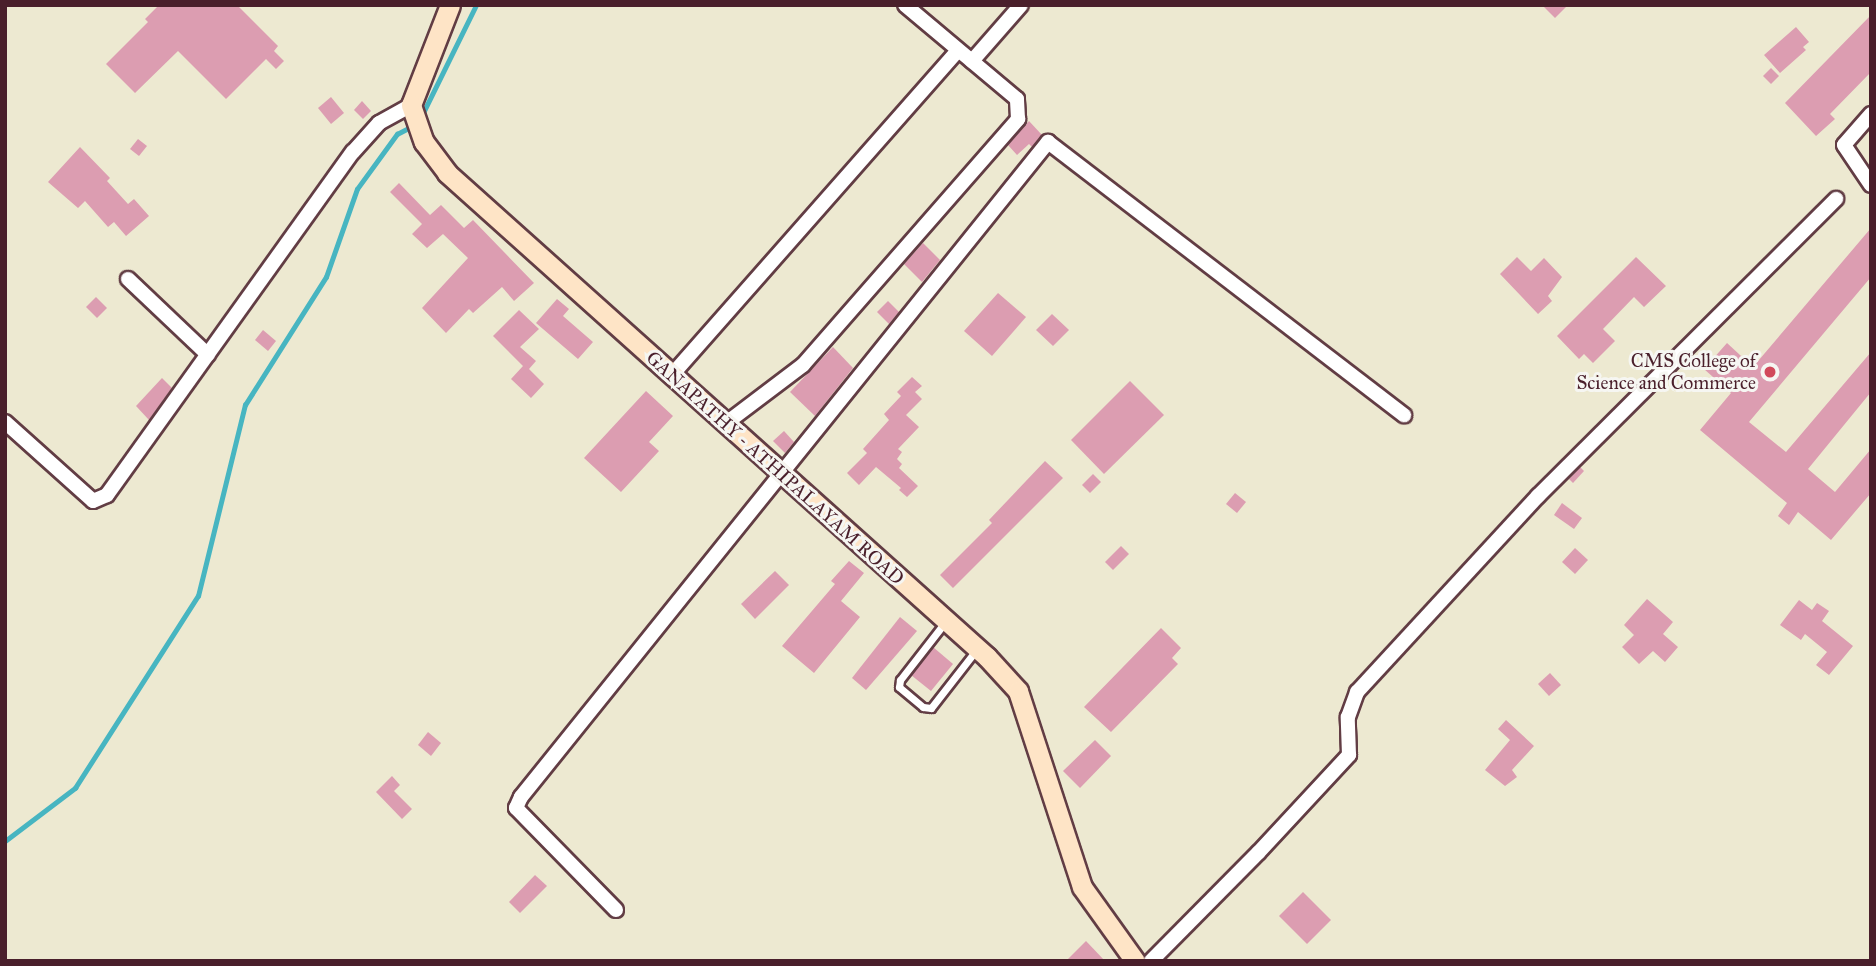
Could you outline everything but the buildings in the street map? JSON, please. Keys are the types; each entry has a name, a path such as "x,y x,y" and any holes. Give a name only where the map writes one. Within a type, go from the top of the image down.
{"main road":[{"path":"411,105 450,5"},
{"name":"GANAPATHY - ATHIPALAYAM ROAD","path":"411,105 424,142 447,173 977,648 1018,691 1082,887 1135,961"}],"street":[{"path":"725,424 803,365 1018,118 1017,99 905,5"},
{"path":"972,61 1021,5"},
{"path":"671,376 958,50"},
{"path":"5,422 93,501 107,495 353,152 379,123 411,105"},
{"path":"1871,114 1844,145 1871,185"},
{"path":"617,911 516,808 521,797 1048,142 1404,415"},
{"path":"1151,961 1258,853 1349,755 1348,717 1357,692 1538,496 1836,199"},
{"path":"128,279 208,355"}],"lane":[{"path":"946,621 900,680 899,687 923,707 931,708 977,648"}],"waterway":[{"path":"421,117 476,5"},
{"path":"5,841 75,788 198,596 245,405 326,277 357,189 397,134 413,126"}],"place":[{"name":"CMS College of Science and Commerce","path":"1770,372"}]}
